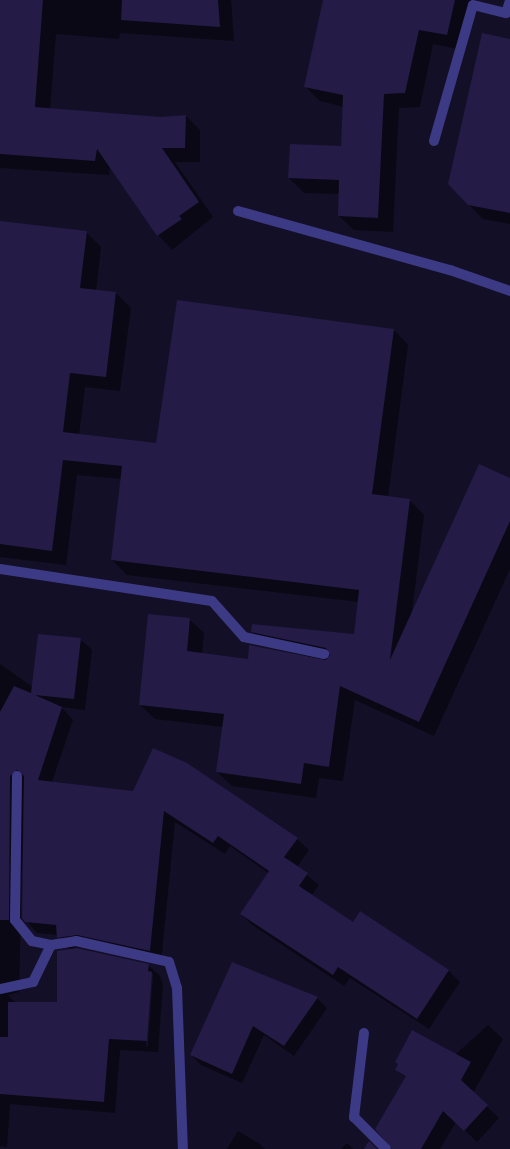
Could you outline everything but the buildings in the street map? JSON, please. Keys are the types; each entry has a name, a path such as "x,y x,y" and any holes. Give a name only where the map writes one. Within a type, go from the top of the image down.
{"street":[{"path":"434,141 473,5 506,13 510,1"},
{"path":"238,211 450,270 510,291"},
{"path":"0,569 212,601 244,637 324,654"},
{"path":"17,776 15,920 32,941 50,945 76,941 169,962 177,988 183,1149"},
{"path":"0,989 33,982 50,945"},
{"path":"364,1033 354,1117 386,1149"}]}
